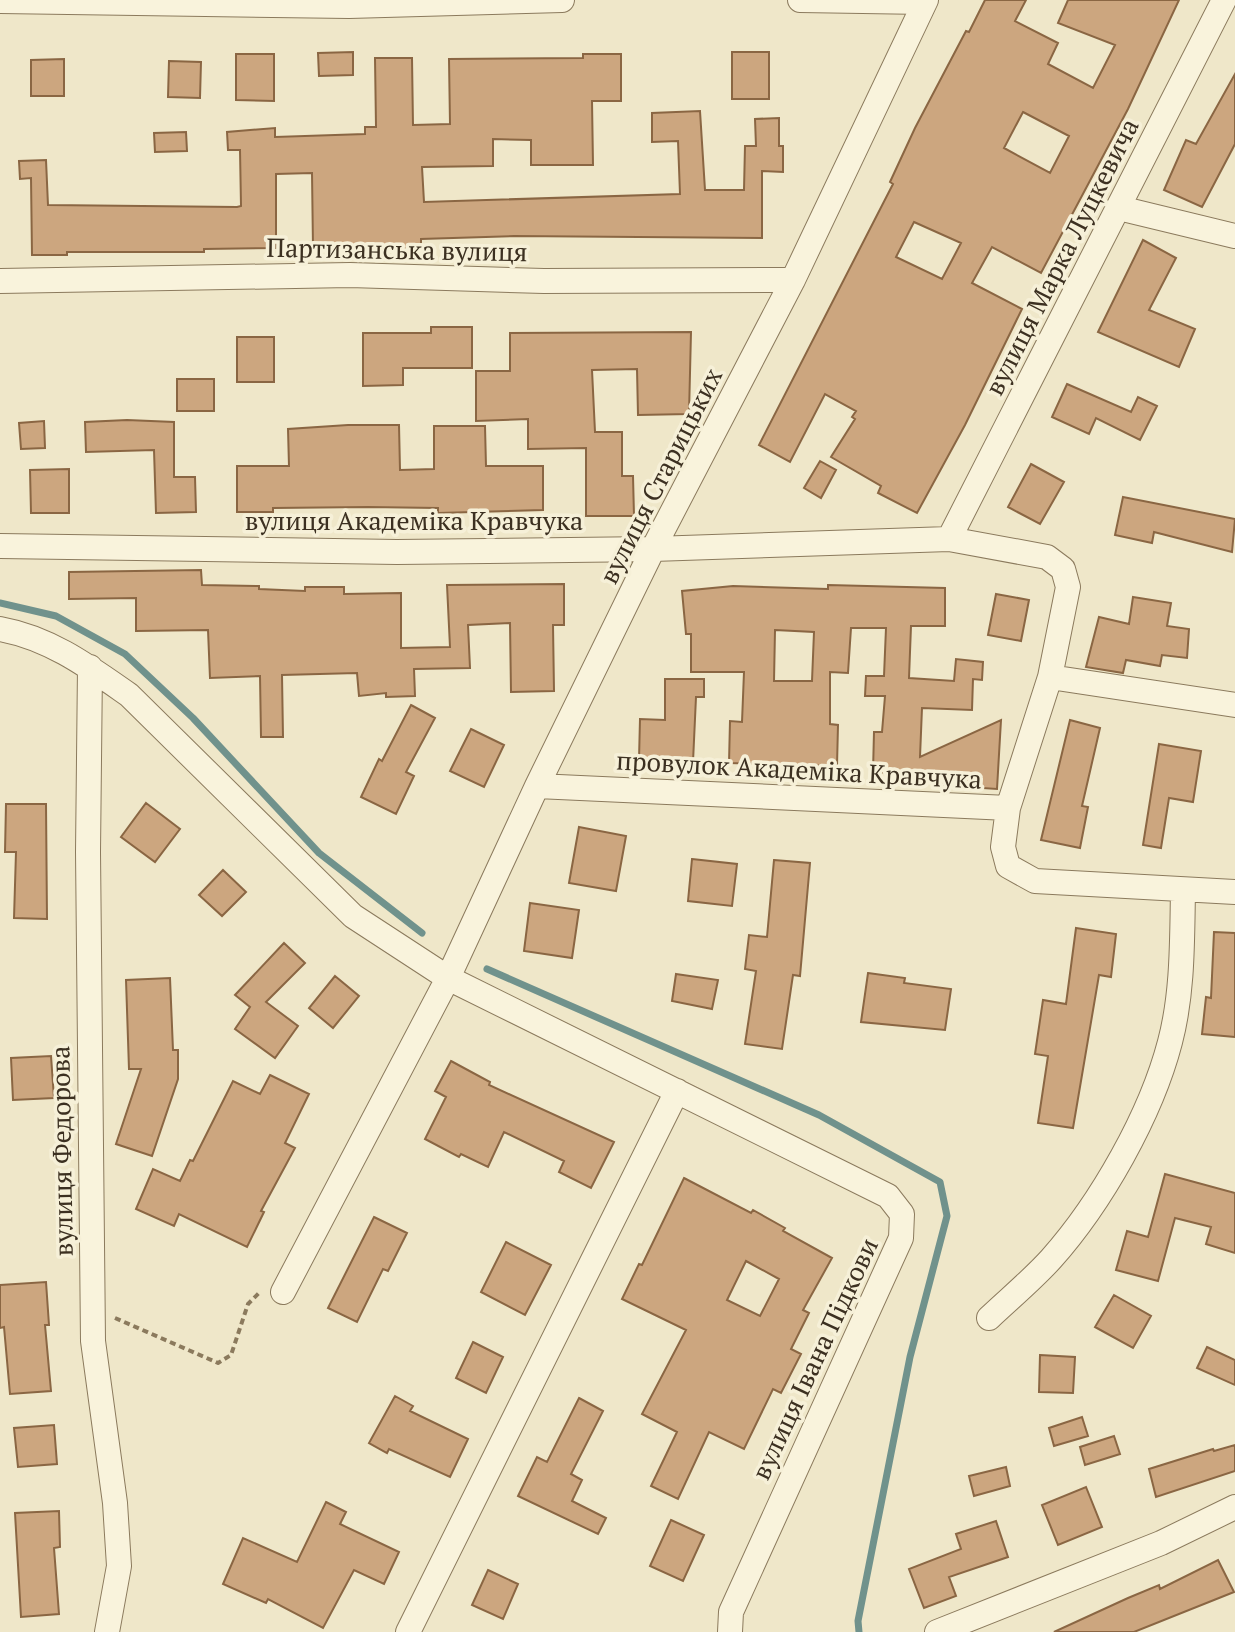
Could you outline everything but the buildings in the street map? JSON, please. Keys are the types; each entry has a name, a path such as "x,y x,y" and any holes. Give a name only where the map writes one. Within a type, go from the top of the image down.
{"street":[{"path":"0,1 349,6 562,0"},
{"path":"800,0 925,1"},
{"name":"вулиця Марка Луцкевича","path":"949,539 1224,0"},
{"name":"вулиця Старицьких","path":"448,978 537,786 653,549 793,280 925,1"},
{"path":"1119,208 1235,236"},
{"name":"Партизанська вулиця","path":"0,281 350,275 544,281 793,280"},
{"name":"вулиця Академіка Кравчука","path":"0,546 397,552 653,549 949,539 1047,557 1063,569 1068,587 1050,677"},
{"name":"вулиця Івана Підкови","path":"0,629 50,644 129,695 353,916 448,978 888,1196 902,1214 901,1238 731,1612 730,1632"},
{"name":"вулиця Федорова","path":"90,667 88,867 92,1315 115,1503 119,1566 107,1632"},
{"path":"1008,808 1050,677 1235,705"},
{"name":"провулок Академіка Кравчука","path":"537,786 1008,808 1003,847 1008,866 1035,881 1235,892"},
{"path":"989,1318 1050,1260 1095,1203 1146,1107 1170,1042 1180,979 1183,890"},
{"path":"283,1292 448,978"},
{"path":"408,1632 677,1091"},
{"path":"937,1632 1161,1543 1235,1507"}],"path":[{"path":"92,1315 119,1319 218,1363 231,1355 248,1304 265,1287 283,1292"}],"waterway":[{"path":"0,603 56,616 125,654 193,718 319,853 422,933"},
{"path":"487,969 819,1115 940,1182 947,1216 910,1357 858,1621 859,1632"}]}
